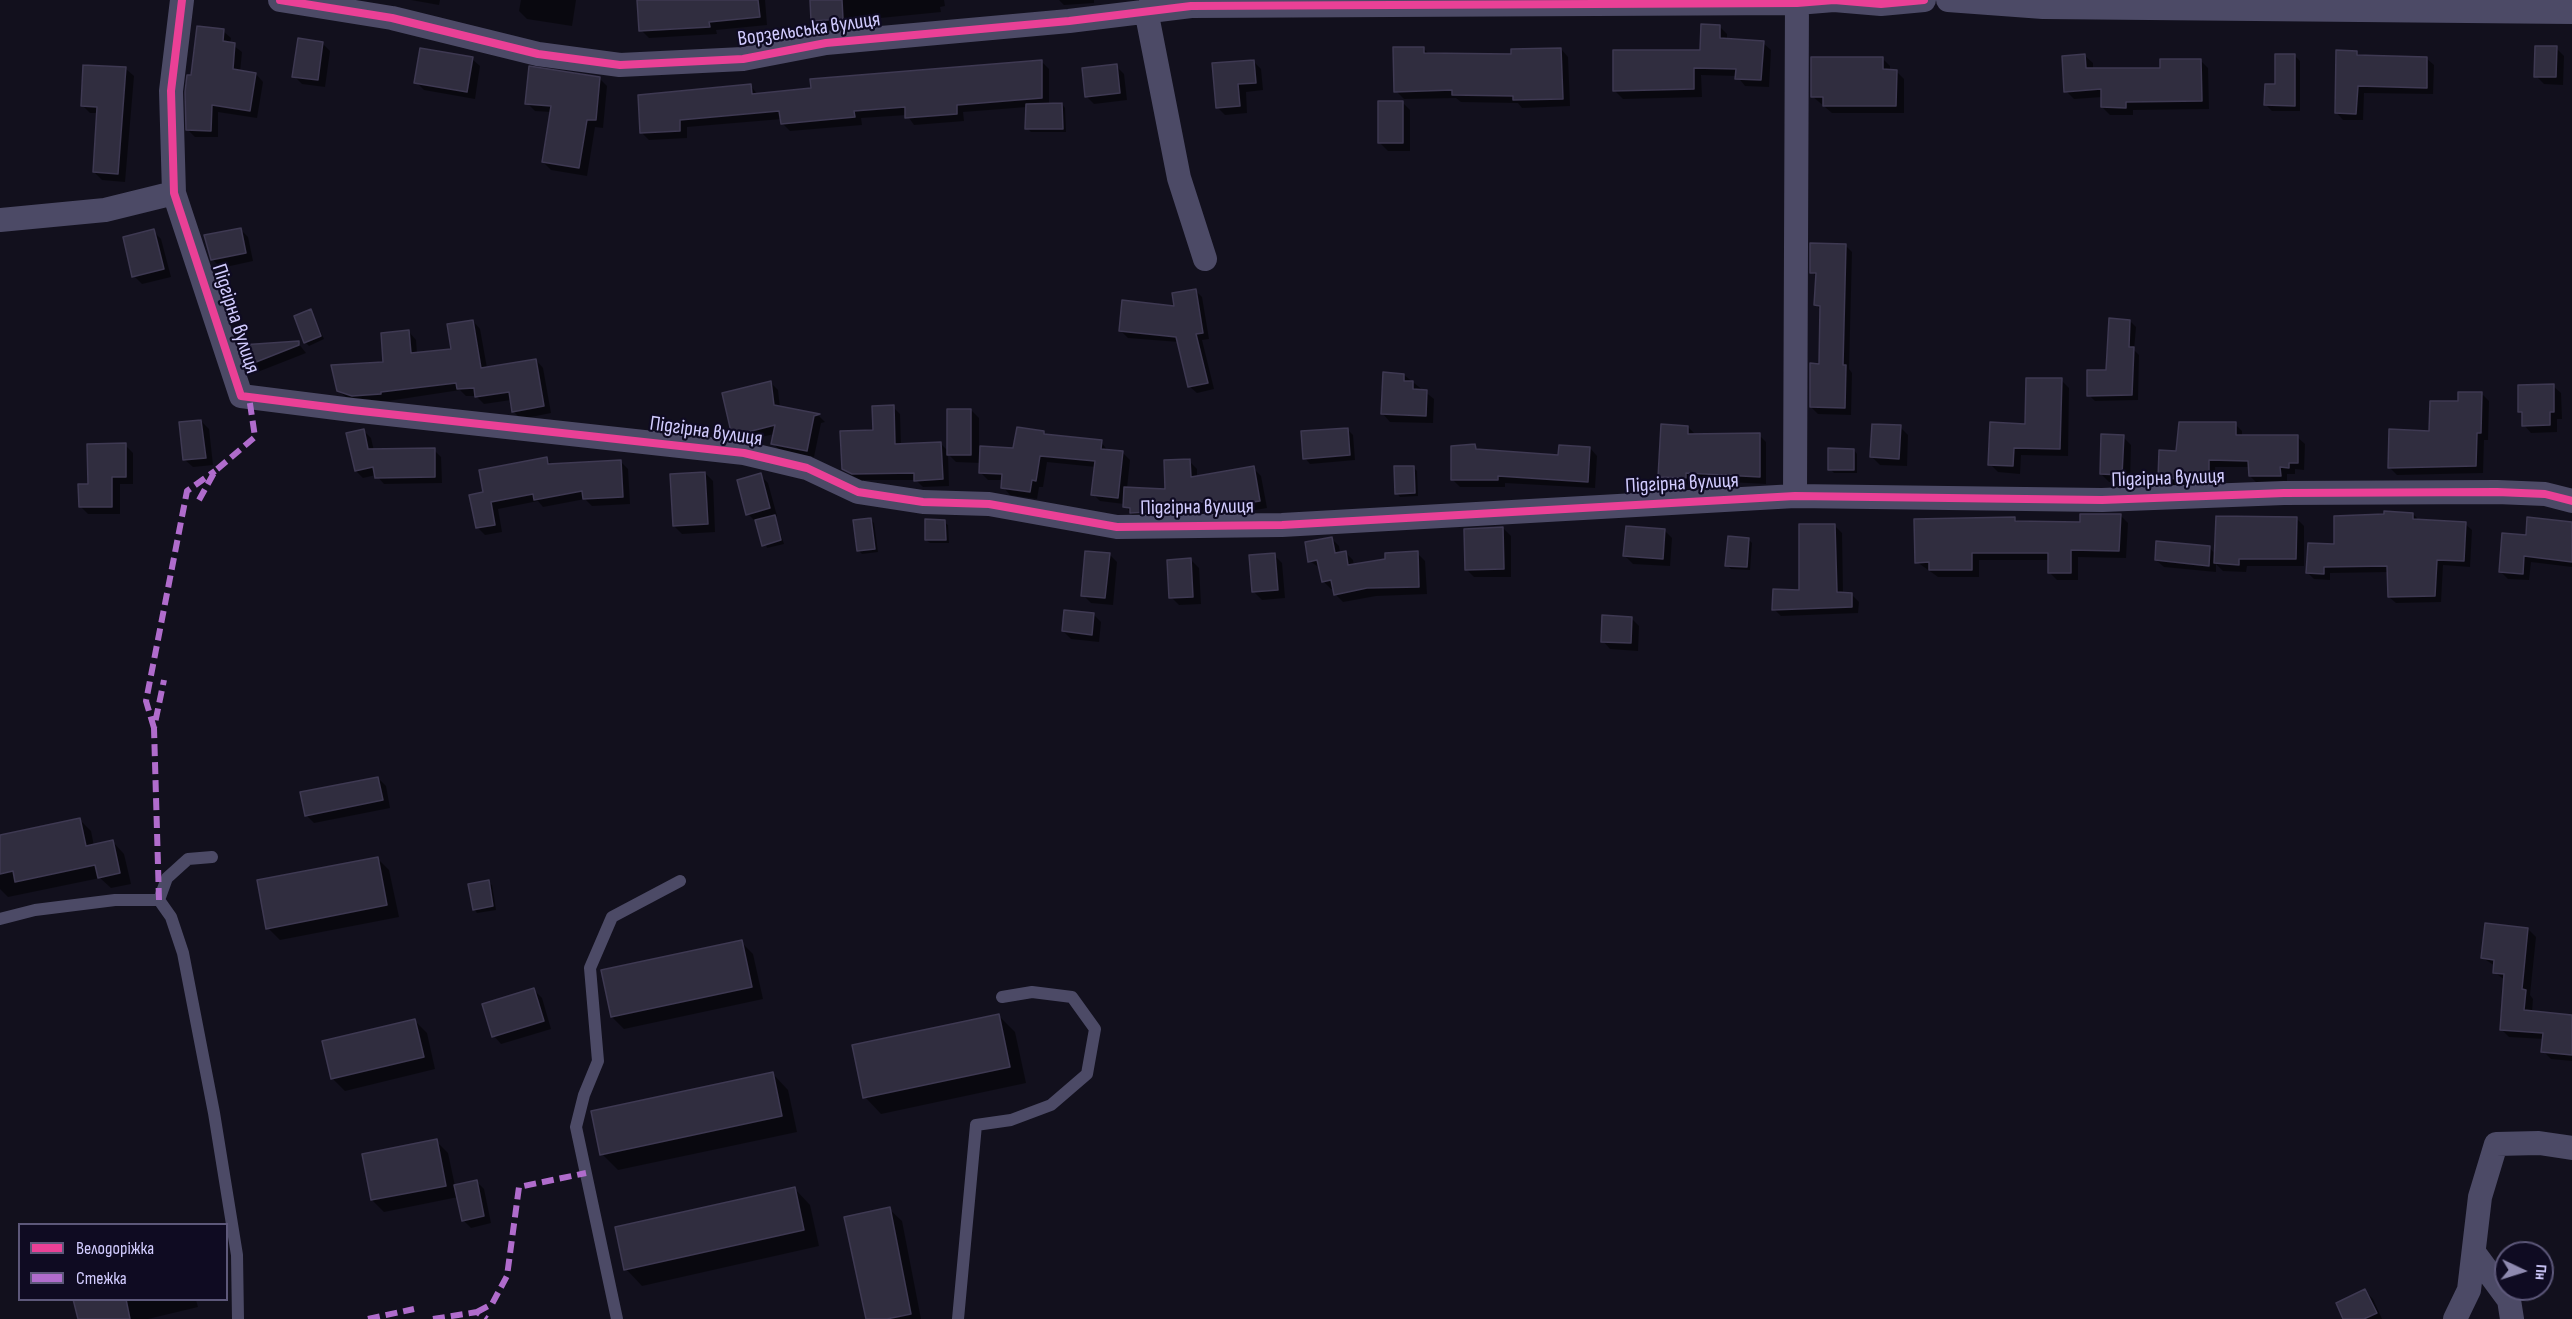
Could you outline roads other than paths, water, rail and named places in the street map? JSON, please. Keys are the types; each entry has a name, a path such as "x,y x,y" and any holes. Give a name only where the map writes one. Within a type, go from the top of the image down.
{"street":[{"name":"Підгірна вулиця","path":"182,0 171,91 174,192 241,396 744,453 807,468 858,492 923,502 989,504 1117,527 1282,525 1795,496 2102,500 2284,493 2497,492 2545,494 2572,501"},
{"name":"Ворзельська вулиця","path":"280,0 392,18 538,54 620,65 744,59 826,43 1070,21 1191,6 1834,0 1881,4 1924,0"},
{"path":"1948,0 2043,7 2572,12"},
{"path":"1795,496 1797,1"},
{"path":"1146,10 1179,178 1205,259"},
{"path":"0,220 105,210 174,192"},
{"path":"2455,1319 2469,1290 2480,1197 2496,1144 2539,1143 2572,1148"},
{"path":"2475,1254 2510,1300 2512,1319"}],"lane":[{"path":"159,900 167,878 188,859 212,857"},
{"path":"617,1319 576,1127 584,1095 598,1061 590,968 612,917 680,881"},
{"path":"0,919 35,910 115,900 159,900"},
{"path":"159,900 171,917 183,953 214,1113 237,1255 238,1319"},
{"path":"958,1319 976,1125 1011,1120 1051,1105 1087,1074 1095,1029 1072,997 1032,992 1002,998"}]}
